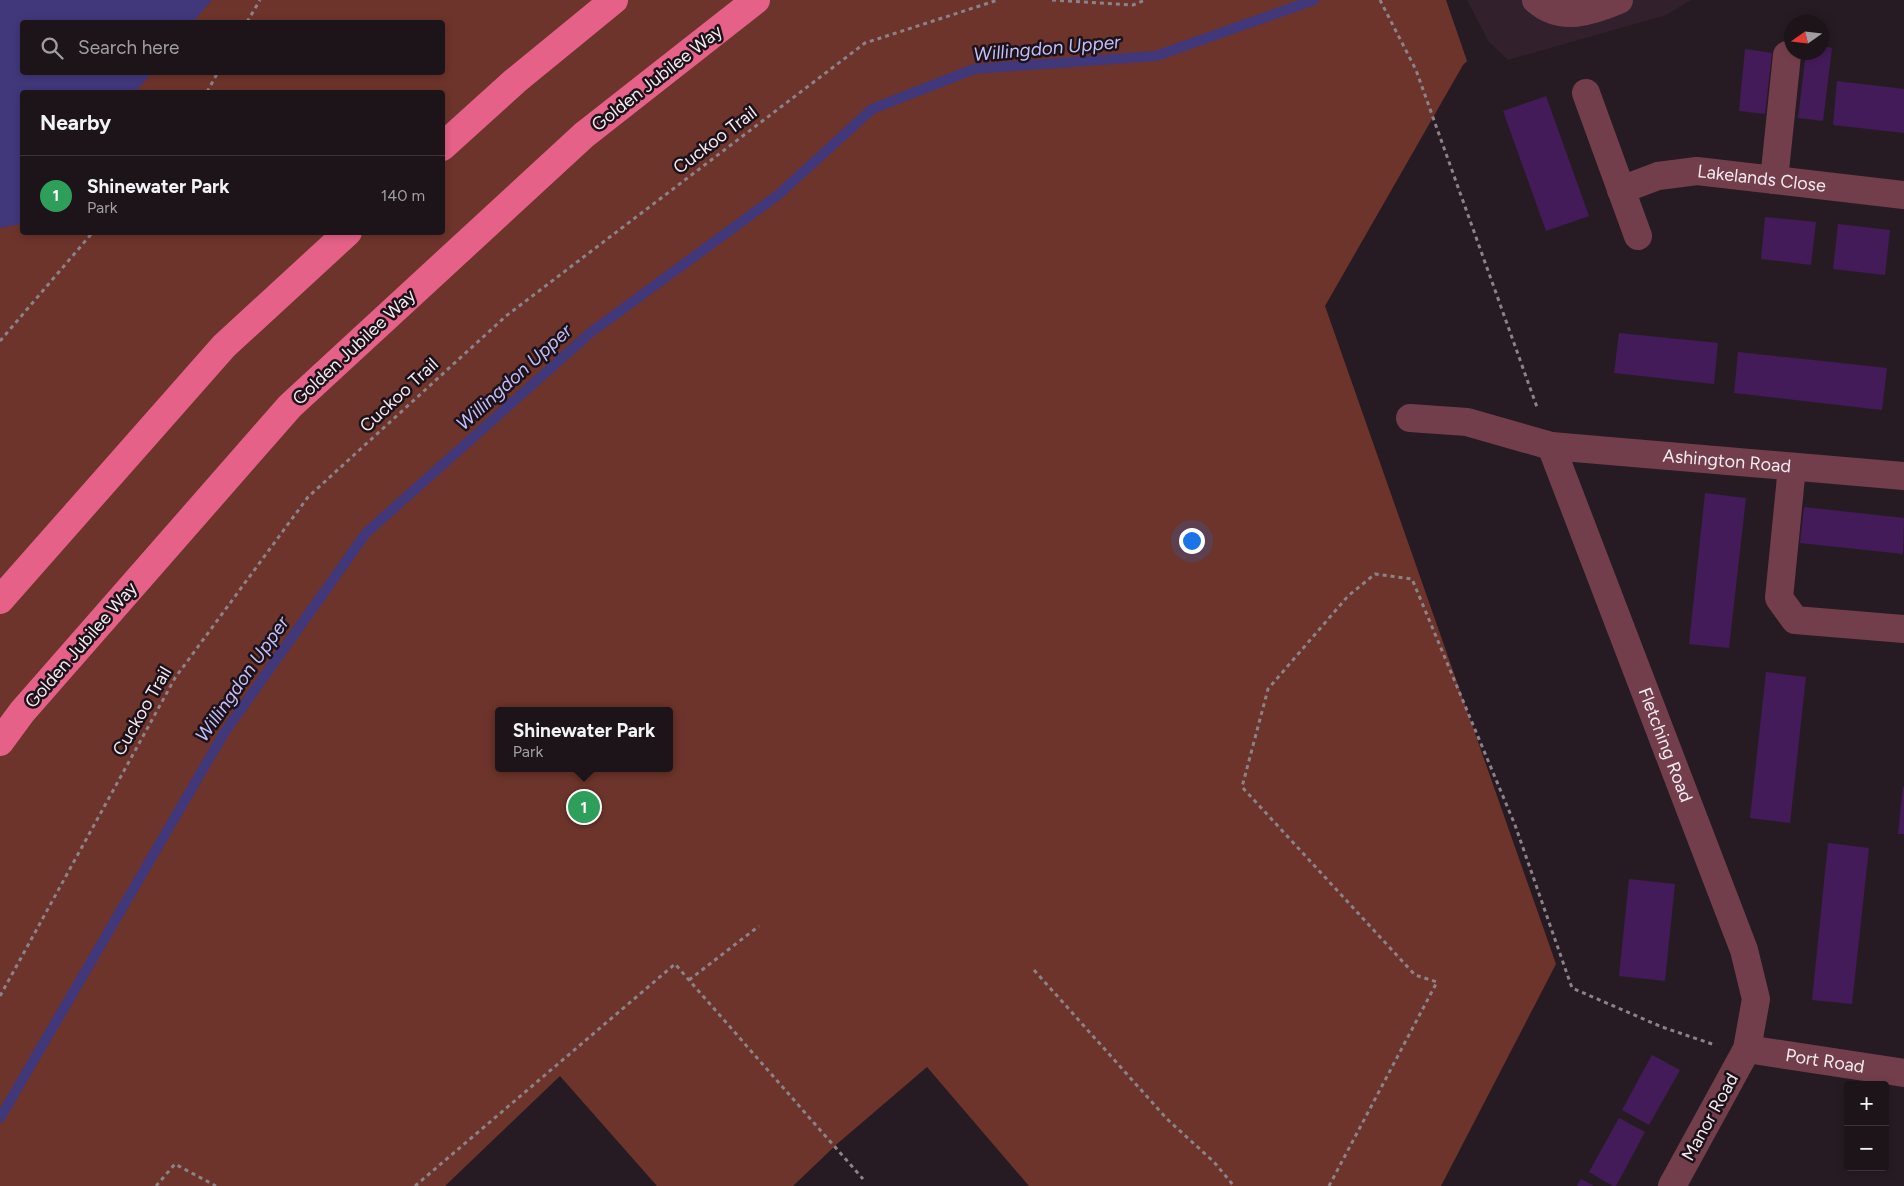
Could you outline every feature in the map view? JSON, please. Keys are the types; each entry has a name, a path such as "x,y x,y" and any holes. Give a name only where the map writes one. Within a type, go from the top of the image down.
{"highway":[{"path":"445,143 515,81 614,0"},
{"name":"Golden Jubilee Way","path":"0,742 22,712 290,406 584,135 756,0"},
{"path":"0,600 224,346 345,235"}],"street":[{"path":"1536,0 1558,13 1576,14 1619,0"},
{"path":"1774,180 1786,60"},
{"path":"1586,93 1638,236"},
{"name":"Lakelands Close","path":"1620,190 1658,176 1697,171 1904,195"},
{"name":"Ashington Road","path":"1410,418 1467,422 1551,446 1904,476"},
{"name":"Fletching Road","path":"1551,446 1744,950 1756,999 1747,1049"},
{"path":"1792,467 1779,598 1795,620 1904,629"},
{"name":"Port Road","path":"1747,1049 1904,1073"},
{"name":"Manor Road","path":"1672,1186 1747,1049"}],"path":[{"path":"248,20 260,0"},
{"name":"Cuckoo Trail","path":"0,996 175,678 308,497 506,316 865,43 998,0"},
{"path":"1052,0 1133,5 1144,0"},
{"path":"1380,0 1416,70 1551,446"},
{"path":"208,90 216,75"},
{"path":"0,341 90,235"},
{"path":"1329,1186 1437,982 1415,975 1242,787 1268,689 1348,596 1376,574 1412,579 1515,825 1572,988 1708,1044 1747,1049"},
{"path":"689,980 759,926"},
{"path":"415,1186 675,964 863,1179"},
{"path":"1034,970 1166,1119 1214,1162 1234,1186"},
{"path":"156,1186 176,1164 216,1186"}],"shaded area":[{"path":"0,0 1446,0 1467,61 1325,306 1556,964 1441,1186 1029,1186 927,1067 837,1144 793,1186 657,1186 560,1076 445,1186 0,1186"},
{"path":"0,0 212,0 195,20 20,20 20,75 150,75 137,90 20,90 20,224 0,228"},
{"path":"1467,0 1691,0 1666,15 1508,60 1489,42"}],"building":[{"path":"1829,47 1832,48 1823,121 1798,118 1805,60 1829,60"},
{"path":"1745,49 1772,53 1765,114 1739,111"},
{"path":"1837,81 1904,89 1904,133 1833,125"},
{"path":"1546,96 1589,216 1546,231 1503,111"},
{"path":"1765,217 1816,222 1811,265 1761,259"},
{"path":"1838,224 1890,230 1885,275 1833,269"},
{"path":"1619,333 1718,343 1714,384 1614,373"},
{"path":"1738,352 1887,368 1882,410 1734,393"},
{"path":"1705,493 1746,498 1729,648 1689,644"},
{"path":"1804,507 1904,518 1903,554 1800,543"},
{"path":"1766,672 1806,677 1790,823 1750,818"},
{"path":"1903,787 1904,834 1898,834"},
{"path":"1828,843 1869,848 1852,1004 1812,1000"},
{"path":"1629,879 1675,884 1665,981 1619,976"},
{"path":"1652,1055 1680,1070 1649,1125 1622,1110"},
{"path":"1619,1118 1645,1132 1616,1186 1613,1186 1589,1172"},
{"path":"1581,1179 1594,1186 1577,1186"}],"waterway":[{"name":"Willingdon Upper","path":"0,1118 224,733 366,533 590,333 778,195 872,109 974,69 1156,56 1314,0"}],"place":[{"name":"Shinewater Park","path":"584,807"}]}
